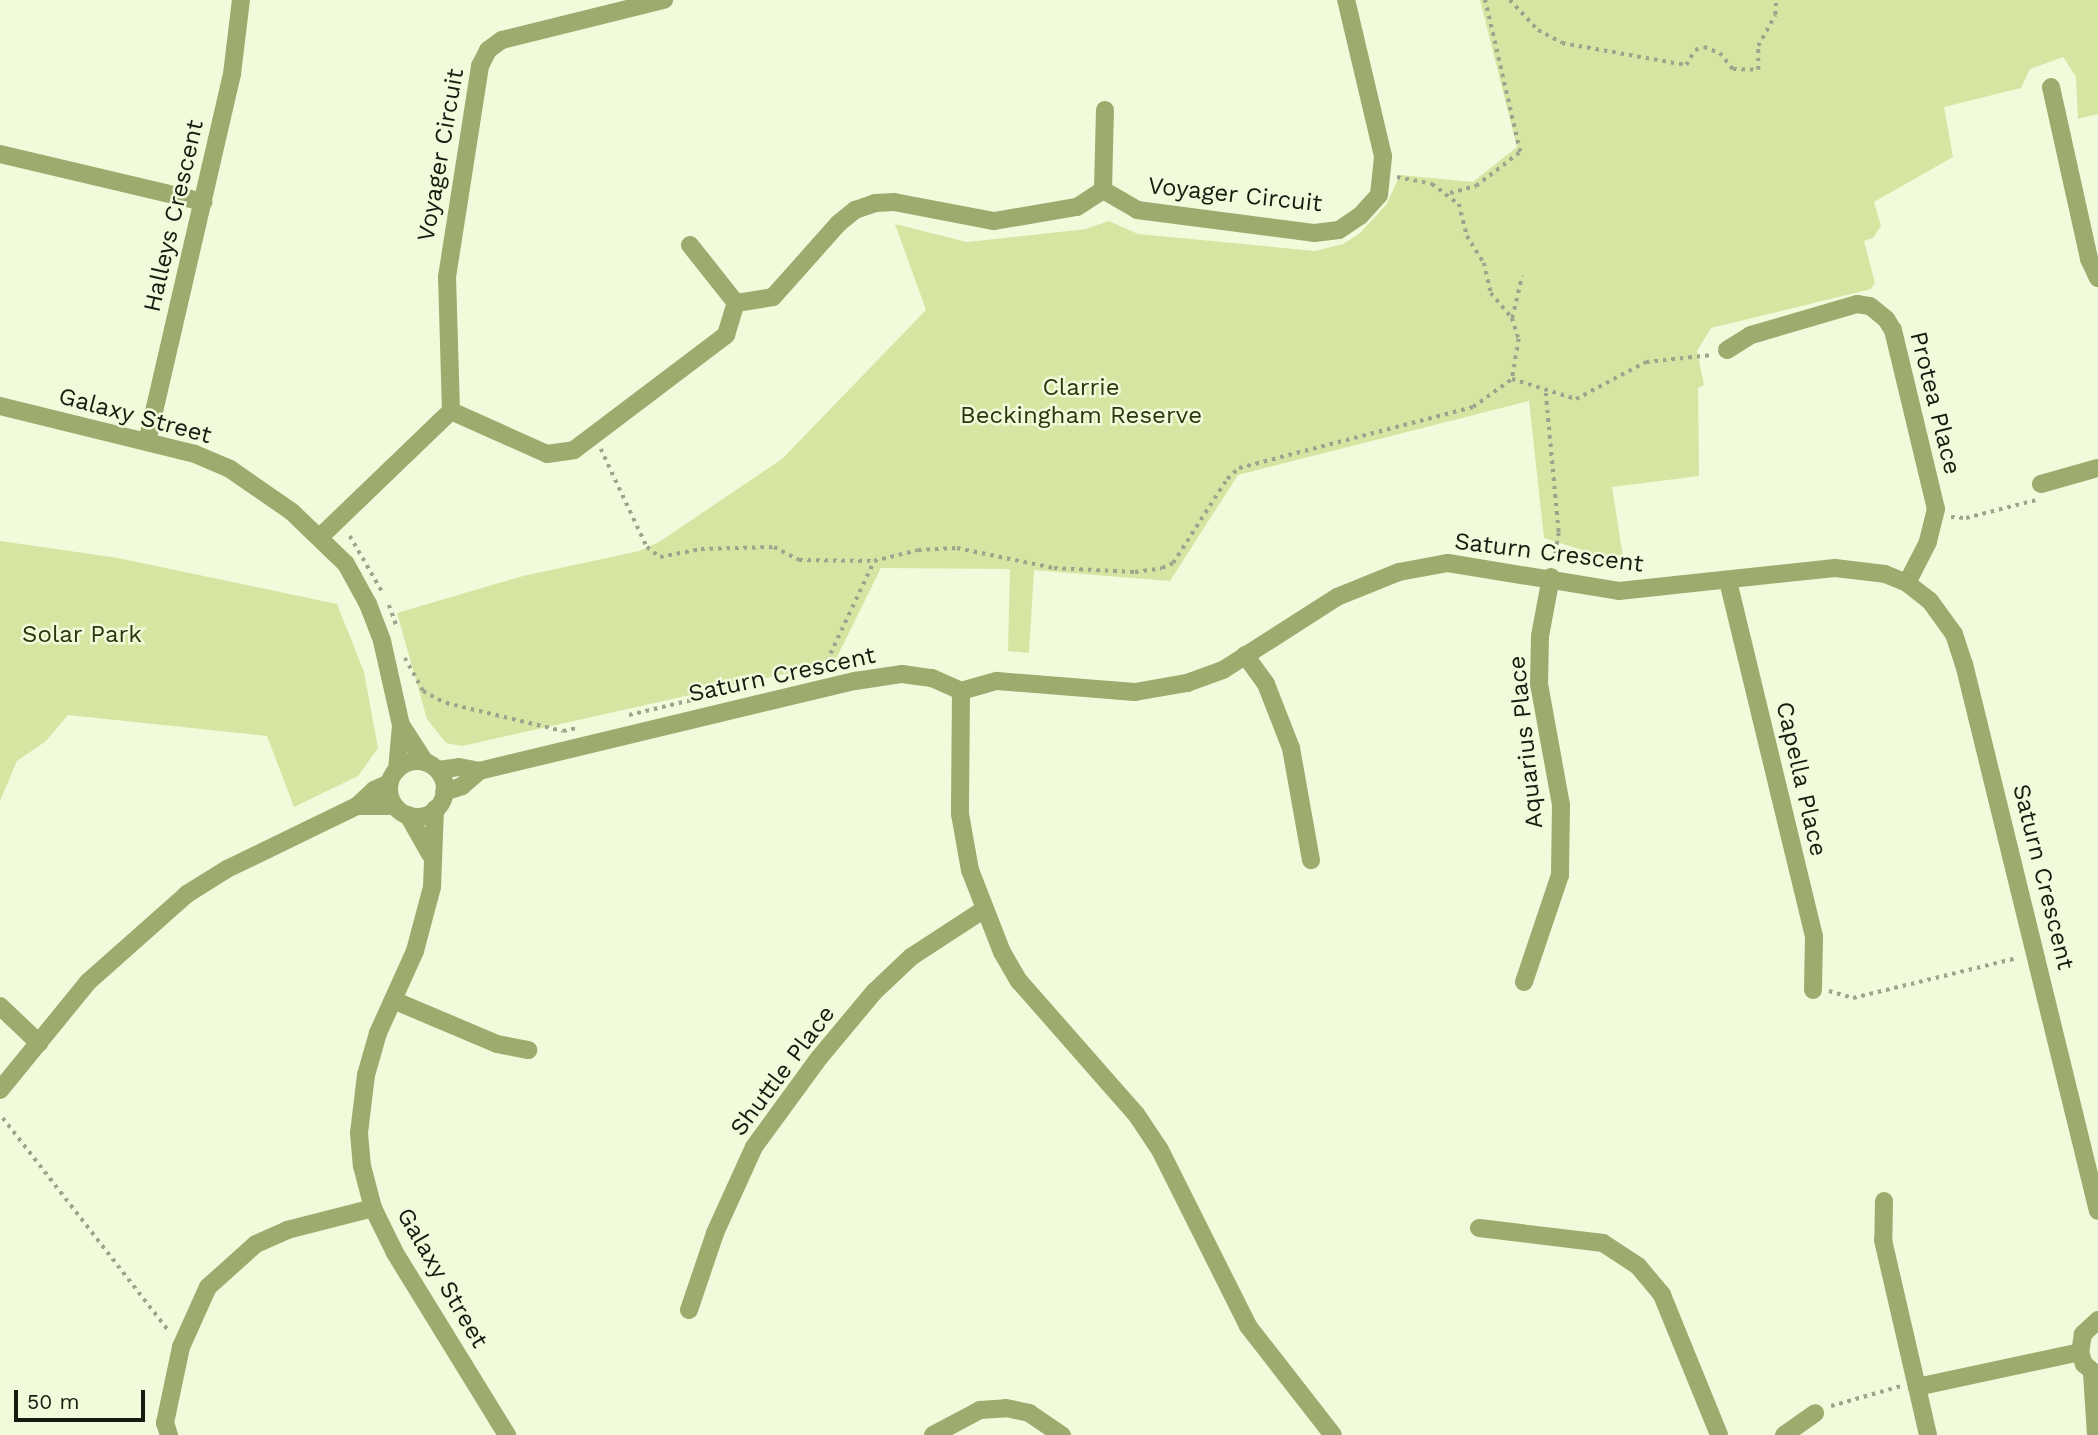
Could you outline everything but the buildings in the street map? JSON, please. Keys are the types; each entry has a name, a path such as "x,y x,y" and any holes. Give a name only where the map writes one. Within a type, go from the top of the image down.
{"street":[{"name":"Halleys Crescent","path":"147,442 232,74 242,0"},
{"name":"Voyager Circuit","path":"451,411 447,276 477,79 488,50 513,37 664,0"},
{"name":"Voyager Circuit","path":"1103,190 1137,210 1314,233 1339,230 1360,216 1379,195 1383,156 1346,0"},
{"path":"2051,87 2090,259 2098,278"},
{"path":"736,303 773,297 839,223 855,210 875,203 894,202 994,221 1077,207 1103,190 1105,110"},
{"path":"0,154 203,202"},
{"path":"690,245 736,303"},
{"path":"321,536 451,411 547,453 574,450 595,438 726,335 736,303"},
{"name":"Protea Place","path":"1727,350 1752,335 1857,304 1878,310 1893,330 1935,516"},
{"name":"Galaxy Street","path":"0,406 147,442 230,468 321,536 346,564 368,604 382,641 401,725 393,776"},
{"path":"2041,484 2098,468"},
{"path":"1907,583 1928,542 1935,516"},
{"name":"Saturn Crescent","path":"431,766 480,771 855,681 902,674 932,678 961,691 997,681 1135,692 1187,682 1223,670 1337,597 1399,572 1448,564 1551,577 1619,591 1835,568 1885,574 1907,583 1942,615 1964,664 2098,1211"},
{"name":"Aquarius Place","path":"1524,982 1560,875 1561,805 1539,684 1540,636 1551,577"},
{"name":"Capella Place","path":"1728,581 1814,937 1813,990"},
{"path":"1245,655 1266,684 1291,748 1311,860"},
{"path":"961,691 960,814 984,910 1019,981 1136,1114 1160,1150 1248,1326 1333,1435"},
{"name":"Galaxy Street","path":"401,725 431,766"},
{"path":"0,1090 88,982 187,894 227,869 357,806 410,762 431,766 444,792 435,809 424,816 357,806"},
{"name":"Saturn Crescent","path":"444,792 462,786 480,771"},
{"path":"393,776 402,811"},
{"name":"Galaxy Street","path":"435,809 430,854 432,887 422,926 366,1075 359,1133 373,1208 414,1288 507,1435"},
{"name":"Galaxy Street","path":"402,811 430,854"},
{"name":"Shuttle Place","path":"689,1310 715,1233 754,1147 819,1058 874,992 911,957 984,910"},
{"path":"393,1000 497,1044 528,1050"},
{"path":"0,1006 39,1043"},
{"path":"1884,1201 1883,1240 1928,1435"},
{"path":"169,1435 165,1423 181,1347 208,1287 256,1244 287,1230 373,1208"},
{"path":"1479,1228 1603,1243 1638,1266 1662,1295 1719,1435"},
{"path":"2096,1435 2095,1375 2080,1352 2083,1334 2098,1320"},
{"path":"1917,1387 2080,1352"},
{"path":"933,1435 980,1410 1006,1408 1029,1413 1062,1435"},
{"path":"1784,1435 1815,1413"}],"path":[{"path":"1450,193 1476,186 1520,152 1485,0"},
{"path":"1510,0 1538,30 1562,43 1686,65 1695,50 1704,47 1720,53 1733,69 1758,70 1758,46 1776,15 1776,0"},
{"path":"595,438 647,547 660,557 701,549 774,547 799,560 874,561 918,550 957,548 1054,568 1135,572 1162,568 1173,563 1227,479 1239,468 1461,411 1490,397 1512,379 1519,339 1512,318 1491,293 1484,263 1467,236 1459,204 1450,193 1432,184 1381,174"},
{"path":"1512,318 1522,276"},
{"path":"1546,393 1576,399 1646,362 1684,361 1727,350"},
{"path":"1512,379 1540,386 1546,393 1559,533 1551,577"},
{"path":"1935,516 1966,518 2044,498 2041,484"},
{"path":"350,536 379,581 398,631"},
{"path":"812,672 825,669 874,561"},
{"path":"402,651 423,691 446,704 563,731 589,725"},
{"path":"627,716 763,683"},
{"path":"1813,990 1853,998 2017,958"},
{"path":"3,1118 181,1347"},
{"path":"1815,1413 1907,1385 1917,1387"}],"green space":[{"name":"Clarrie Beckingham Reserve","path":"1480,0 2098,0 2098,114 2078,119 2076,77 2063,57 2030,69 2021,88 1944,107 1953,157 1874,202 1881,226 1873,238 1864,241 1875,283 1871,289 1711,328 1697,351 1704,385 1698,388 1699,476 1612,487 1624,563 1544,538 1529,401 1238,475 1170,581 1034,570 1029,653 1008,651 1010,569 881,568 834,663 462,746 446,743 427,719 397,613 523,576 639,551 659,542 782,459 926,310 895,224 967,242 1086,229 1109,221 1138,234 1315,251 1343,244 1360,233 1386,205 1400,175 1473,182 1517,147"},
{"name":"Solar Park","path":"0,541 118,558 337,604 364,672 378,748 358,776 294,807 267,736 68,715 46,741 17,761 0,801"}]}
